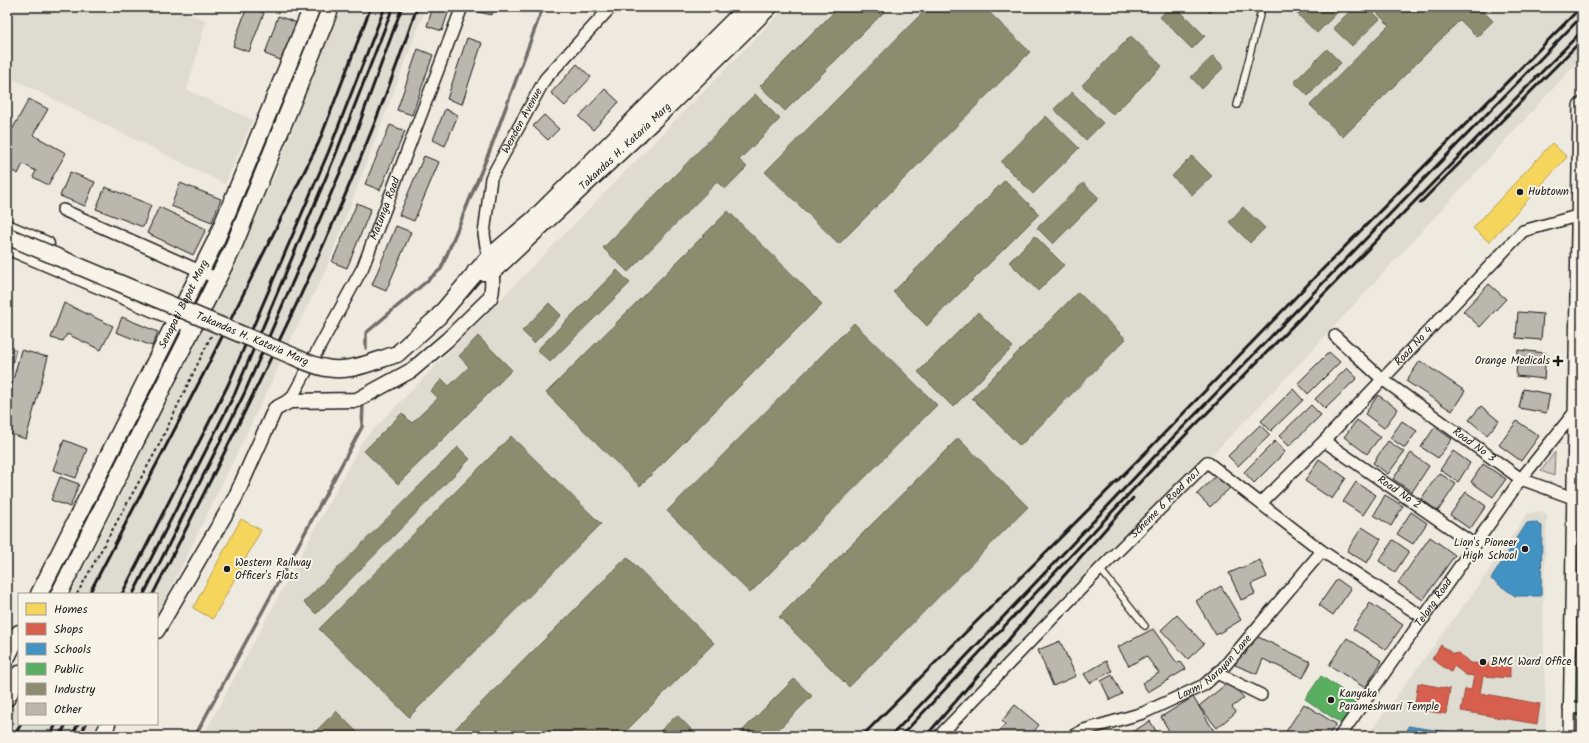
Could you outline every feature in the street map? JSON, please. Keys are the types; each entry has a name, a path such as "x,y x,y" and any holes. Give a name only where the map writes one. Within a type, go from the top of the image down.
{"main road":[{"name":"Senapati Bapat Marg","path":"42,587 216,240 312,7"},
{"name":"Senapati Bapat Marg","path":"66,592 131,451 232,250 331,7"},
{"name":"Takandas H. Kataria Marg","path":"650,114 747,7"},
{"name":"Takandas H. Kataria Marg","path":"7,236 288,354 325,368 342,370 363,366 397,354 438,317 476,272 490,265 537,223 650,114 769,7"},
{"path":"114,442 131,451"},
{"path":"42,587 66,592"},
{"path":"7,657 18,635"},
{"path":"7,698 14,678"}],"street":[{"name":"Matunga Road","path":"290,401 363,267 462,7"},
{"name":"Wenden Avenue","path":"490,265 484,234 491,178 545,79 611,7"},
{"path":"1569,736 1569,708 1576,599 1577,498 1574,413 1580,216 1579,106 1582,103"},
{"path":"63,210 218,279"},
{"name":"Road No 4","path":"1261,504 1324,441 1523,231 1580,216"},
{"path":"7,227 184,303"},
{"path":"7,247 194,327"},
{"path":"158,629 235,498 275,409 290,401 357,400 412,370 447,340 490,298 492,292 490,265"},
{"name":"Road No 3","path":"1335,336 1382,379 1521,479 1577,498"},
{"path":"151,369 168,378"},
{"name":"Telang Road","path":"1340,736 1521,479 1574,413"},
{"name":"Road No 2","path":"1324,441 1475,545"},
{"name":"Scheme 6 Road no.1","path":"939,736 1100,569 1207,462 1322,551 1424,618"},
{"name":"Laxmi Narayan Lane","path":"1073,736 1084,730 1143,713 1204,685 1228,662 1322,551"},
{"path":"1217,673 1261,695"},
{"path":"1569,708 1582,708"},
{"path":"102,736 108,725"}],"lane":[{"path":"1237,105 1262,7"},
{"path":"1100,569 1145,626"}],"path":[{"path":"66,592 157,449 214,331"}],"shaded area":[{"path":"7,7 170,7 206,20 187,90 253,120 225,184 7,76"},
{"path":"339,7 426,7 325,272 289,342 274,377 158,615 158,593 72,593 133,470 274,177"},
{"path":"786,7 1582,7 1582,57 1305,358 943,736 203,736 363,440"},
{"path":"7,348 16,350 7,386"},
{"path":"1555,452 1554,476 1541,471"},
{"name":"BMC Ward Office","path":"1538,511 1547,515 1543,606 1546,736 1367,736 1481,582 1527,514"},
{"path":"18,700 18,725 101,725 95,736 7,736 7,722"}],"building: Homes":[{"name":"Hubtown","path":"1552,143 1567,157 1489,242 1473,228"},
{"name":"Western Railway Officer's Flats","path":"241,519 261,530 213,619 193,608"}],"building: Shops":[{"path":"1441,645 1453,654 1459,653 1470,663 1510,665 1510,678 1483,676 1480,693 1540,704 1537,724 1461,711 1465,689 1471,690 1474,676 1466,675 1454,666 1451,672 1432,659"},
{"path":"1418,683 1450,689 1446,714 1414,709"}],"building: Schools":[{"name":"Lion's Pioneer High School","path":"1535,522 1542,526 1541,596 1515,596 1491,579 1527,523"},
{"path":"1408,726 1473,736 1407,736"}],"building: Public":[{"name":"Kanyaka Parameshwari Temple","path":"1321,676 1358,701 1342,724 1305,699"}],"building: Industry":[{"path":"839,7 889,7 785,111 760,86"},
{"path":"928,7 984,7 1030,52 839,244 765,172"},
{"path":"1170,7 1176,7 1205,36 1192,49 1160,17"},
{"path":"1205,7 1216,7 1210,13"},
{"path":"1290,7 1343,7 1317,33"},
{"path":"1354,7 1368,7 1380,19 1352,46 1333,28"},
{"path":"1371,7 1479,7 1493,21 1477,37 1460,20 1343,137 1310,105 1389,25"},
{"path":"1131,36 1162,66 1113,115 1082,85"},
{"path":"1327,49 1341,63 1308,96 1294,82"},
{"path":"1213,56 1224,67 1202,89 1191,77"},
{"path":"1072,92 1103,123 1086,140 1054,109"},
{"path":"755,94 780,119 739,160 747,167 725,189 717,182 628,272 603,248"},
{"path":"1046,116 1079,148 1033,194 1001,162"},
{"path":"1192,156 1212,176 1192,195 1172,176"},
{"path":"1005,180 1039,214 927,326 893,292"},
{"path":"1083,183 1099,198 1053,244 1037,228"},
{"path":"1243,207 1265,228 1250,243 1229,222"},
{"path":"728,211 822,304 640,486 546,393"},
{"path":"1035,236 1064,265 1038,291 1009,262"},
{"path":"617,270 630,283 550,362 537,350"},
{"path":"1078,292 1126,339 1020,446 972,398"},
{"path":"549,303 561,315 534,343 522,331"},
{"path":"978,312 1013,347 953,407 918,372"},
{"path":"854,323 937,405 750,593 667,511"},
{"path":"478,336 512,370 398,484 364,451 402,413 412,423 438,398 431,391 442,379 449,386 469,367 459,356"},
{"path":"511,436 601,524 409,717 319,629"},
{"path":"958,438 1028,507 849,687 779,617"},
{"path":"458,447 470,459 316,614 304,602"},
{"path":"627,557 714,643 621,736 448,736"},
{"path":"794,679 812,696 772,736 737,736"},
{"path":"336,711 361,736 311,736"},
{"path":"677,715 698,736 655,736"}],"building: Other":[{"path":"247,7 264,13 249,52 233,46"},
{"path":"433,7 450,7 442,31 427,26"},
{"path":"479,7 493,7 492,15 478,12"},
{"path":"278,16 297,23 283,61 265,54"},
{"path":"467,38 482,43 462,104 447,99"},
{"path":"418,49 433,55 412,115 397,110"},
{"path":"577,64 591,77 565,106 551,93"},
{"path":"7,81 13,84 7,95"},
{"path":"605,89 619,102 593,130 579,117"},
{"path":"29,99 48,109 33,135 66,153 48,185 33,177 36,171 23,164 18,174 7,168 12,158 7,155 7,139"},
{"path":"445,109 458,115 445,146 433,140"},
{"path":"544,115 559,129 548,140 533,126"},
{"path":"390,125 405,131 380,190 365,184"},
{"path":"424,156 439,162 414,221 399,215"},
{"path":"70,172 95,182 85,206 60,196"},
{"path":"180,183 221,199 212,222 171,206"},
{"path":"105,187 151,205 143,227 96,209"},
{"path":"357,203 371,209 347,268 332,262"},
{"path":"159,207 206,229 193,255 147,233"},
{"path":"396,226 411,232 386,291 372,285"},
{"path":"1489,284 1506,299 1480,327 1463,311"},
{"path":"64,303 113,326 101,350 67,334 63,341 51,338"},
{"path":"1518,312 1543,314 1541,340 1516,338"},
{"path":"122,317 158,332 152,346 116,332"},
{"path":"21,350 48,357 26,439 7,433 7,403"},
{"path":"1518,350 1546,353 1544,379 1516,376"},
{"path":"1329,352 1340,362 1308,394 1298,383"},
{"path":"1420,361 1465,391 1452,411 1406,381"},
{"path":"1347,368 1357,378 1325,409 1315,399"},
{"path":"1293,389 1303,400 1271,431 1261,421"},
{"path":"1523,389 1550,394 1546,413 1519,408"},
{"path":"1378,395 1398,409 1384,428 1365,414"},
{"path":"1311,405 1321,415 1289,446 1279,436"},
{"path":"1481,406 1499,421 1487,435 1469,420"},
{"path":"1357,420 1380,437 1367,454 1344,437"},
{"path":"1402,421 1417,431 1405,448 1390,438"},
{"path":"1517,421 1539,436 1521,461 1499,445"},
{"path":"1260,425 1270,435 1238,466 1228,456"},
{"path":"1435,427 1452,439 1438,458 1421,447"},
{"path":"64,440 87,449 76,478 53,470"},
{"path":"1275,441 1285,452 1254,483 1244,472"},
{"path":"1388,441 1404,452 1388,474 1373,463"},
{"path":"1453,451 1470,463 1458,482 1440,470"},
{"path":"1411,453 1429,466 1412,492 1393,479"},
{"path":"1319,459 1346,478 1332,499 1305,481"},
{"path":"1483,464 1506,479 1493,497 1471,482"},
{"path":"1219,473 1232,486 1210,507 1197,494"},
{"path":"1439,473 1456,484 1438,511 1421,499"},
{"path":"60,477 79,484 70,507 51,500"},
{"path":"1356,482 1376,495 1363,515 1343,502"},
{"path":"1466,492 1486,506 1470,529 1450,515"},
{"path":"1385,495 1403,506 1391,526 1374,515"},
{"path":"1411,512 1427,523 1413,544 1397,534"},
{"path":"1362,527 1381,539 1367,563 1347,551"},
{"path":"1430,537 1455,555 1423,600 1398,583"},
{"path":"1393,540 1409,551 1395,572 1379,561"},
{"path":"1260,560 1267,577 1251,584 1255,594 1241,600 1229,573"},
{"path":"1337,579 1351,589 1333,615 1319,605"},
{"path":"1221,586 1241,620 1216,635 1196,601"},
{"path":"1370,603 1403,625 1386,650 1353,629"},
{"path":"1177,615 1204,644 1188,659 1161,630"},
{"path":"1153,629 1177,663 1181,662 1186,669 1148,692 1142,683 1159,673 1146,656 1129,666 1118,647"},
{"path":"1256,636 1311,662 1303,678 1263,659 1257,674 1235,665 1240,653 1245,655"},
{"path":"1347,638 1382,661 1365,688 1329,665"},
{"path":"1060,641 1076,676 1053,686 1038,650"},
{"path":"1106,661 1112,671 1090,683 1084,674"},
{"path":"1112,675 1122,694 1110,700 1101,681"},
{"path":"1230,681 1244,698 1232,707 1236,712 1217,728 1199,706"},
{"path":"1193,697 1217,736 1172,736 1161,717"},
{"path":"1304,704 1336,724 1328,736 1283,736"},
{"path":"1015,705 1039,725 1030,736 995,736 1005,724 1002,721"},
{"path":"1150,721 1159,736 1126,736"}],"waterway":[{"path":"366,348 366,333 441,269 490,150 543,7"},
{"path":"195,736 362,427 363,404"}],"railway":[{"path":"90,593 205,371 319,142 371,7"},
{"path":"123,593 228,385 328,153 385,7"},
{"path":"134,593 235,393 335,156 393,7"},
{"path":"144,593 244,394 349,152 402,7"},
{"path":"154,593 226,450 296,305 329,232 361,158 417,7"},
{"path":"862,736 1149,449 1317,275 1581,7"},
{"path":"891,736 1155,456 1582,16"},
{"path":"901,736 1159,462 1582,31"},
{"path":"1420,203 1582,40"},
{"path":"926,736 1046,596 1133,498"},
{"path":"14,736 20,725"},
{"path":"50,736 56,725"},
{"path":"60,736 66,725"},
{"path":"72,736 78,725"},
{"path":"80,736 86,725"}],"place":[{"name":"Hubtown","path":"1520,192"},
{"name":"Orange Medicals","path":"1558,361"},
{"name":"Lion's Pioneer High School","path":"1525,549"},
{"name":"Western Railway Officer's Flats","path":"227,569"},
{"name":"BMC Ward Office","path":"1483,662"},
{"name":"Kanyaka Parameshwari Temple","path":"1331,700"}]}
